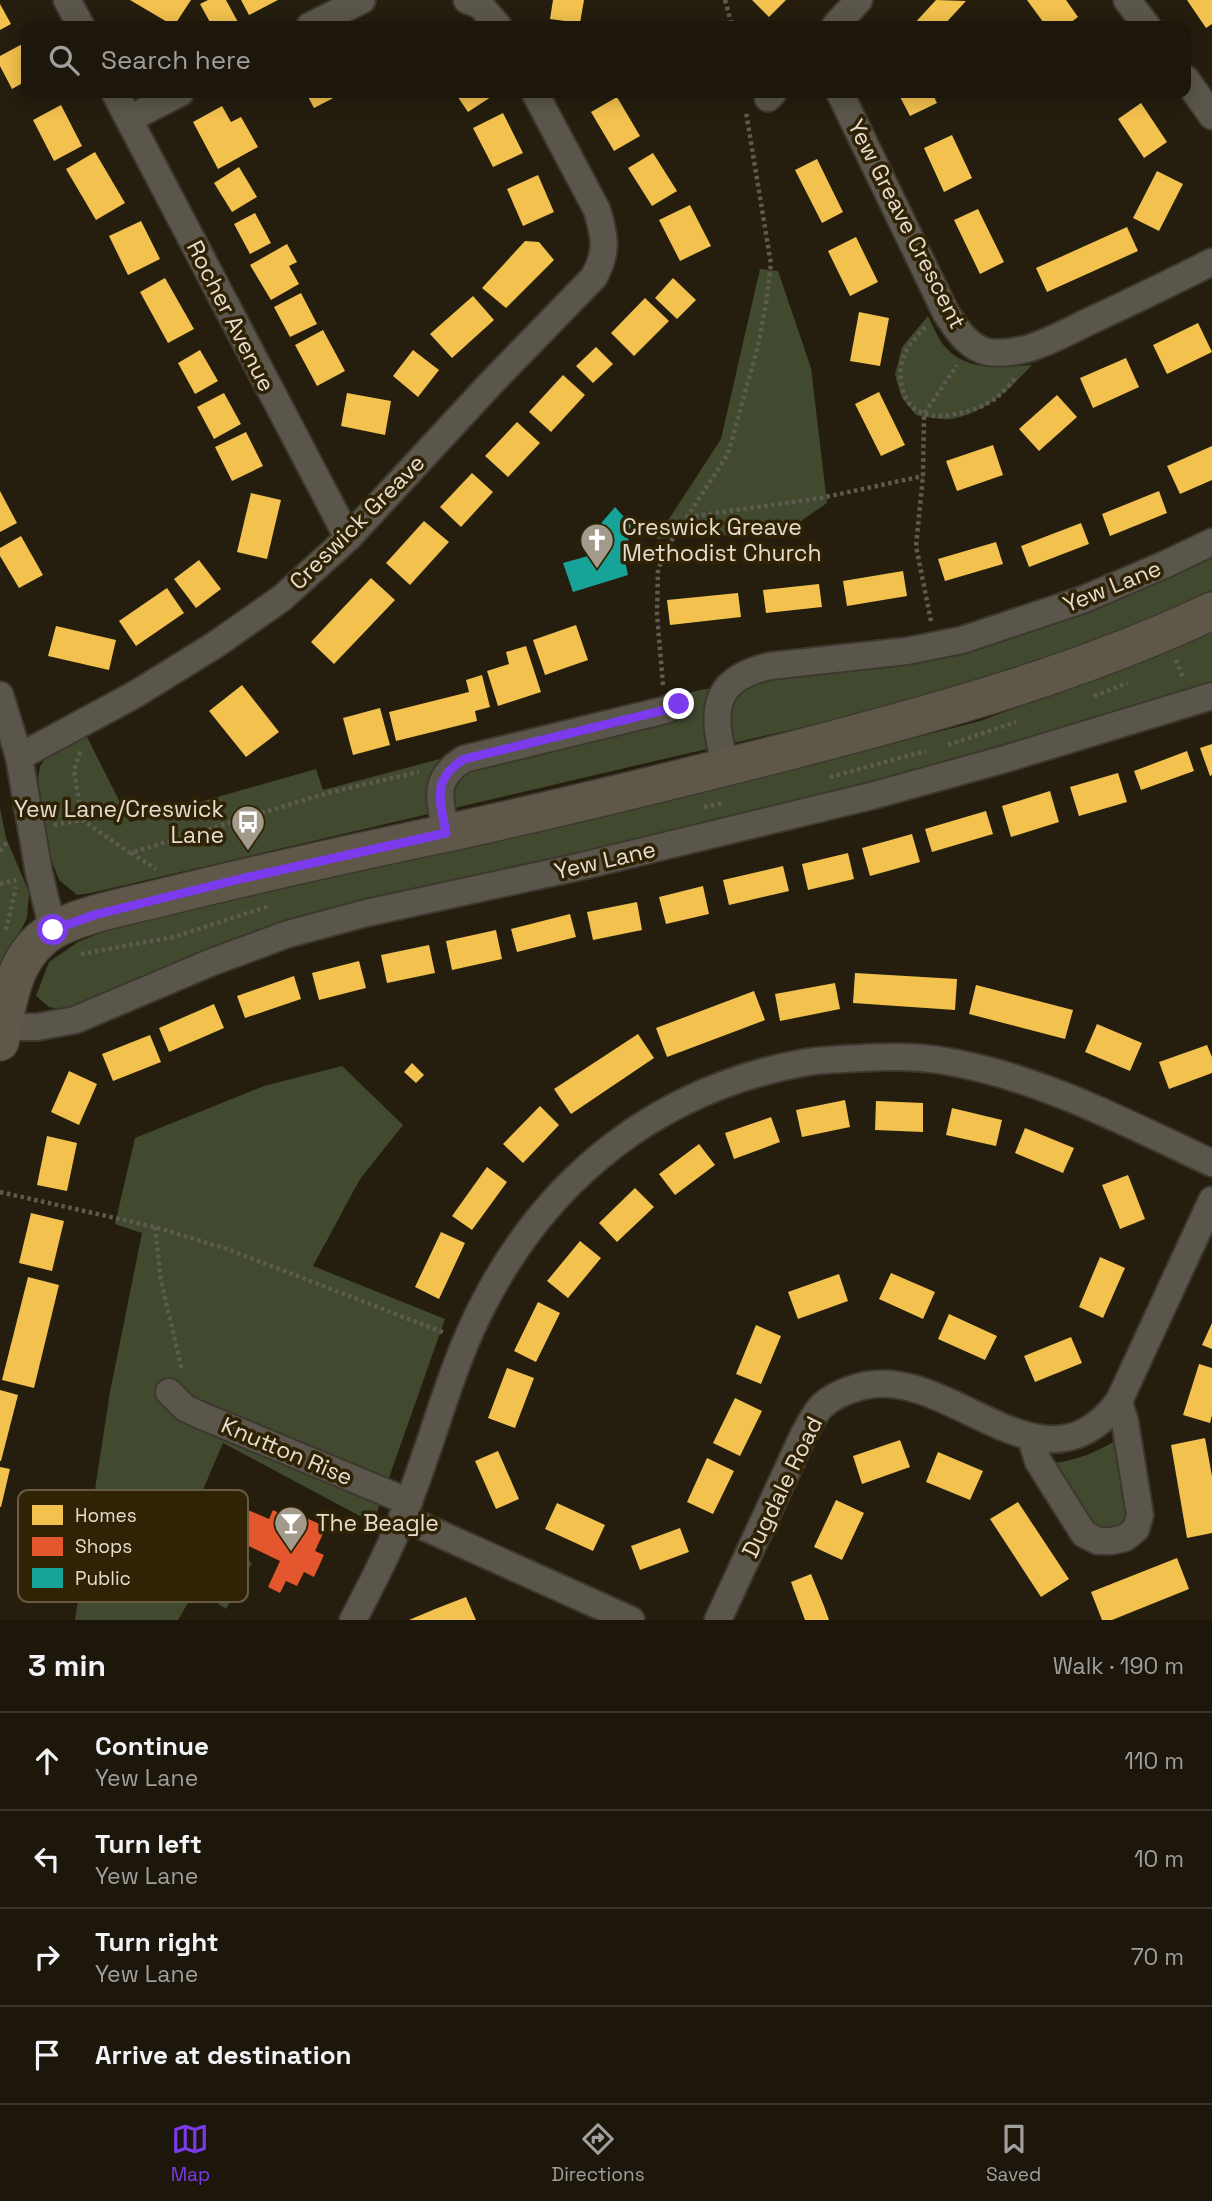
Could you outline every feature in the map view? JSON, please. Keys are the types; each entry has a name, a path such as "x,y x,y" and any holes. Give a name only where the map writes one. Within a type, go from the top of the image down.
{"main road":[{"path":"1,1035 19,965 33,946 53,930 94,915 726,768 923,717 1068,669 1212,611"}],"street":[{"path":"67,0 78,21"},
{"path":"320,21 362,0"},
{"path":"840,21 859,0"},
{"path":"1127,0 1143,21"},
{"path":"477,2 494,21"},
{"path":"1191,86 1212,116"},
{"name":"Rocher Avenue","path":"118,98 348,538"},
{"path":"129,119 170,98"},
{"name":"Creswick Greave","path":"19,757 134,695 282,598 348,538 493,381 594,277 602,262 605,248 597,210 538,98"},
{"name":"Yew Greave Crescent","path":"842,98 946,313 970,344 986,351 1001,353 1033,346 1212,262"},
{"name":"Yew Lane","path":"726,768 719,742 719,699 727,687 751,670 907,651 962,640 1082,600 1212,542"},
{"path":"0,695 19,757 39,873 53,930"},
{"name":"Yew Lane","path":"1,1035 75,1020 212,962 288,934 366,913 578,867 858,800 1202,699"},
{"path":"446,833 439,793 442,780 451,768 464,759 672,707"},
{"path":"352,1620 405,1510 465,1341 485,1299 513,1252 550,1203 586,1166 626,1135 679,1102 742,1078 803,1063 875,1057 944,1060 1009,1076 1071,1098 1212,1163"},
{"name":"Dugdale Road","path":"718,1620 804,1434 820,1407 842,1392 870,1384 897,1384 928,1394 1031,1438 1052,1440 1092,1429 1119,1401 1212,1199"},
{"name":"Knutton Rise","path":"177,1400 631,1620"},
{"path":"1031,1438 1038,1461 1084,1534 1098,1541 1125,1538 1136,1529 1140,1515 1119,1401"}],"path":[{"path":"725,0 731,21"},
{"path":"672,707 657,615 658,569 672,540 728,454 758,346 771,264 762,98"},
{"path":"946,313 928,324 905,351 898,372 903,391 911,405 924,414 953,414 977,408 996,398 1021,371 1033,346"},
{"path":"936,646 916,546 923,476 924,414 970,344"},
{"path":"687,517 821,498 923,476"},
{"path":"1161,633 1202,699"},
{"path":"82,820 74,771 90,720"},
{"path":"32,829 82,820 130,852 331,792 426,770 446,774"},
{"path":"0,884 18,880 6,931"},
{"path":"0,1192 155,1227 230,1250 465,1341"},
{"path":"155,1227 161,1281 183,1374 177,1400"}],"green space":[{"path":"760,269 778,271 811,368 827,503 785,532 656,539 721,439"},
{"path":"928,316 944,346 966,361 987,366 1032,365 996,399 974,412 950,419 916,415 902,398 895,375 902,347"},
{"path":"1212,552 1212,590 1115,636 1021,670 879,710 91,893 77,895 59,880 51,859 38,780 40,766 49,754 87,737 130,822 316,769 323,790 700,690 963,649"},
{"path":"1212,628 1212,685 1064,729 725,821 68,1011 49,1007 36,996 49,962 78,942 112,928 694,795 980,721 1128,666"},
{"path":"0,808 6,838 29,892 27,918 4,963 0,979"},
{"path":"342,1066 403,1125 360,1179 313,1266 445,1319 373,1523 223,1443 203,1490 95,1490 110,1392 142,1233 115,1224 135,1138 264,1086"},
{"path":"1122,1437 1132,1512 1126,1528 1094,1530 1050,1464 1087,1455"},
{"path":"78,1602 188,1602 178,1620 75,1620"},
{"path":"216,1602 230,1602 226,1609"}],"building: Homes":[{"path":"130,0 191,0 177,21 166,21"},
{"path":"208,0 226,0 237,21 209,21 200,4"},
{"path":"241,0 278,0 249,15"},
{"path":"553,0 584,0 580,21 550,19"},
{"path":"752,0 786,0 769,17"},
{"path":"936,0 966,1 948,21 917,21"},
{"path":"1027,0 1066,0 1078,17 1073,21 1042,21"},
{"path":"1187,0 1212,0 1212,24 1206,28"},
{"path":"0,4 11,24 0,30"},
{"path":"21,45 21,84 12,89 0,66 0,56"},
{"path":"309,98 333,98 314,108"},
{"path":"458,98 489,98 468,112"},
{"path":"618,98 640,136 614,151 591,112"},
{"path":"901,98 934,98 937,103 910,116"},
{"path":"1141,103 1167,142 1144,158 1118,119"},
{"path":"61,105 82,146 54,161 33,120"},
{"path":"222,106 231,122 241,117 258,147 218,169 193,122"},
{"path":"503,113 523,153 493,167 473,128"},
{"path":"952,135 972,178 944,192 924,148"},
{"path":"95,152 125,203 96,220 66,169"},
{"path":"653,153 677,191 652,206 628,168"},
{"path":"817,159 843,212 822,223 795,170"},
{"path":"239,167 257,197 232,212 214,183"},
{"path":"1157,171 1183,184 1159,231 1133,218"},
{"path":"538,175 554,212 523,226 507,189"},
{"path":"690,205 711,246 680,261 659,220"},
{"path":"978,209 1004,262 980,274 954,220"},
{"path":"255,213 271,243 250,254 234,224"},
{"path":"141,221 160,259 128,275 109,236"},
{"path":"1127,227 1138,251 1047,292 1036,268"},
{"path":"856,237 878,282 850,296 828,251"},
{"path":"525,241 539,242 554,260 506,308 482,288"},
{"path":"287,244 297,262 289,266 299,284 271,300 250,265"},
{"path":"165,278 194,329 168,343 140,292"},
{"path":"673,278 696,300 677,319 655,298"},
{"path":"301,293 317,324 290,337 274,307"},
{"path":"473,296 494,320 452,358 430,334"},
{"path":"645,298 669,321 634,356 611,333"},
{"path":"859,312 889,318 880,366 850,361"},
{"path":"1198,323 1212,352 1167,374 1153,345"},
{"path":"323,330 345,371 317,386 295,345"},
{"path":"596,347 613,364 593,383 576,366"},
{"path":"200,350 218,381 195,394 178,363"},
{"path":"413,350 439,370 418,397 393,376"},
{"path":"1126,358 1139,387 1093,408 1080,378"},
{"path":"563,375 585,395 551,432 529,412"},
{"path":"879,392 905,445 881,456 855,404"},
{"path":"224,393 241,424 214,439 197,407"},
{"path":"347,393 391,401 385,435 341,426"},
{"path":"1057,395 1077,417 1039,451 1019,429"},
{"path":"517,422 540,443 508,477 485,456"},
{"path":"246,432 263,466 232,481 215,447"},
{"path":"993,445 1003,475 957,491 946,461"},
{"path":"1212,446 1212,480 1180,494 1167,466"},
{"path":"472,473 493,492 461,527 440,507"},
{"path":"0,491 17,523 0,532"},
{"path":"1159,491 1167,513 1110,536 1102,514"},
{"path":"251,493 281,500 267,559 237,552"},
{"path":"424,521 449,542 410,585 386,563"},
{"path":"1081,523 1089,544 1029,567 1021,546"},
{"path":"21,536 43,575 19,588 0,556 0,548"},
{"path":"996,542 1003,564 945,581 938,559"},
{"path":"199,560 221,589 196,608 174,579"},
{"path":"903,571 907,596 847,606 843,581"},
{"path":"371,578 395,600 334,664 311,642"},
{"path":"819,584 822,607 766,613 763,590"},
{"path":"167,588 184,613 136,646 119,621"},
{"path":"738,593 741,617 670,625 667,600"},
{"path":"576,625 588,660 545,675 533,640"},
{"path":"56,626 116,640 109,670 48,656"},
{"path":"526,646 541,692 498,706 487,671 509,664 506,652"},
{"path":"482,675 490,707 475,711 477,721 396,741 389,712 469,692 466,680"},
{"path":"242,685 279,732 246,757 209,711"},
{"path":"380,708 390,745 353,755 343,718"},
{"path":"1212,744 1212,775 1210,776 1200,748"},
{"path":"1187,751 1194,771 1141,790 1134,771"},
{"path":"1118,773 1127,802 1079,816 1070,787"},
{"path":"1050,791 1059,822 1011,837 1002,806"},
{"path":"986,811 993,834 932,852 925,829"},
{"path":"912,834 920,862 870,876 862,848"},
{"path":"848,853 854,879 808,890 802,864"},
{"path":"783,866 789,891 729,905 723,880"},
{"path":"703,886 709,914 666,924 659,897"},
{"path":"637,902 642,930 593,940 587,912"},
{"path":"570,914 576,937 517,952 511,929"},
{"path":"496,930 502,959 452,970 446,941"},
{"path":"429,945 435,973 387,983 381,955"},
{"path":"359,961 366,988 319,1000 312,973"},
{"path":"855,973 957,979 955,1010 853,1003"},
{"path":"294,976 301,999 245,1018 237,996"},
{"path":"835,983 840,1009 780,1021 775,994"},
{"path":"976,985 1073,1010 1065,1039 969,1014"},
{"path":"754,991 765,1020 667,1057 656,1028"},
{"path":"214,1004 224,1028 169,1052 159,1028"},
{"path":"1097,1024 1142,1043 1130,1071 1085,1052"},
{"path":"638,1034 654,1058 571,1114 554,1089"},
{"path":"150,1035 161,1062 113,1081 102,1054"},
{"path":"1207,1045 1212,1057 1212,1073 1169,1089 1159,1062"},
{"path":"412,1063 424,1075 416,1083 404,1072"},
{"path":"69,1071 97,1084 79,1125 51,1112"},
{"path":"845,1100 850,1127 802,1137 796,1110"},
{"path":"876,1101 923,1103 923,1132 875,1130"},
{"path":"540,1106 559,1125 523,1163 503,1144"},
{"path":"952,1108 1002,1120 996,1146 946,1135"},
{"path":"771,1117 780,1142 734,1159 725,1133"},
{"path":"1025,1128 1074,1148 1063,1173 1015,1153"},
{"path":"47,1136 77,1143 67,1191 37,1185"},
{"path":"699,1144 715,1165 675,1195 659,1174"},
{"path":"487,1167 507,1182 472,1230 452,1216"},
{"path":"1128,1175 1145,1219 1120,1229 1102,1185"},
{"path":"635,1188 654,1207 617,1242 599,1223"},
{"path":"31,1213 64,1221 52,1271 19,1263"},
{"path":"441,1232 465,1243 439,1299 415,1287"},
{"path":"580,1241 601,1258 568,1298 547,1281"},
{"path":"1100,1257 1125,1268 1103,1318 1079,1307"},
{"path":"891,1273 935,1292 923,1319 879,1299"},
{"path":"839,1274 848,1301 798,1319 788,1292"},
{"path":"28,1277 59,1285 34,1388 2,1380"},
{"path":"538,1302 560,1313 536,1362 514,1351"},
{"path":"949,1314 997,1336 985,1360 938,1339"},
{"path":"1212,1323 1212,1349 1202,1345"},
{"path":"756,1325 781,1336 761,1384 736,1374"},
{"path":"1071,1337 1082,1363 1035,1382 1024,1356"},
{"path":"1199,1364 1212,1368 1210,1423 1183,1415"},
{"path":"507,1368 534,1378 515,1428 488,1418"},
{"path":"0,1390 18,1395 1,1461 0,1461"},
{"path":"735,1398 762,1411 740,1456 713,1443"},
{"path":"1205,1438 1212,1476 1212,1533 1187,1538 1171,1445"},
{"path":"900,1440 910,1467 862,1484 853,1456"},
{"path":"498,1451 519,1499 496,1509 475,1461"},
{"path":"938,1452 983,1471 970,1500 926,1482"},
{"path":"707,1458 734,1471 713,1514 687,1502"},
{"path":"0,1467 10,1469 1,1507 0,1507"},
{"path":"836,1500 864,1513 842,1560 814,1547"},
{"path":"1018,1502 1069,1579 1041,1597 990,1519"},
{"path":"557,1503 605,1525 593,1551 545,1529"},
{"path":"680,1528 689,1552 640,1570 631,1546"},
{"path":"1177,1558 1189,1589 1112,1620 1102,1620 1091,1592"},
{"path":"811,1574 829,1620 805,1620 791,1582"},
{"path":"466,1597 476,1620 409,1620 435,1609"}],"building: Shops":[{"name":"The Beagle","path":"248,1510 269,1519 273,1510 298,1522 302,1516 326,1527 315,1551 324,1555 314,1577 304,1572 297,1586 286,1581 280,1593 268,1587 280,1561 248,1546"}],"building: Public":[{"path":"615,507 633,527 627,530 629,545 622,547 628,575 573,592 563,563 606,551 606,538 597,528"}],"place":[{"name":"Creswick Greave Methodist Church","path":"597,570"},
{"name":"Yew Lane/Creswick Lane","path":"248,852"},
{"name":"The Beagle","path":"291,1553"}],"route":[{"path":"53,930 94,915 446,833 439,793 442,780 451,768 464,759 665,710 679,704"}]}
